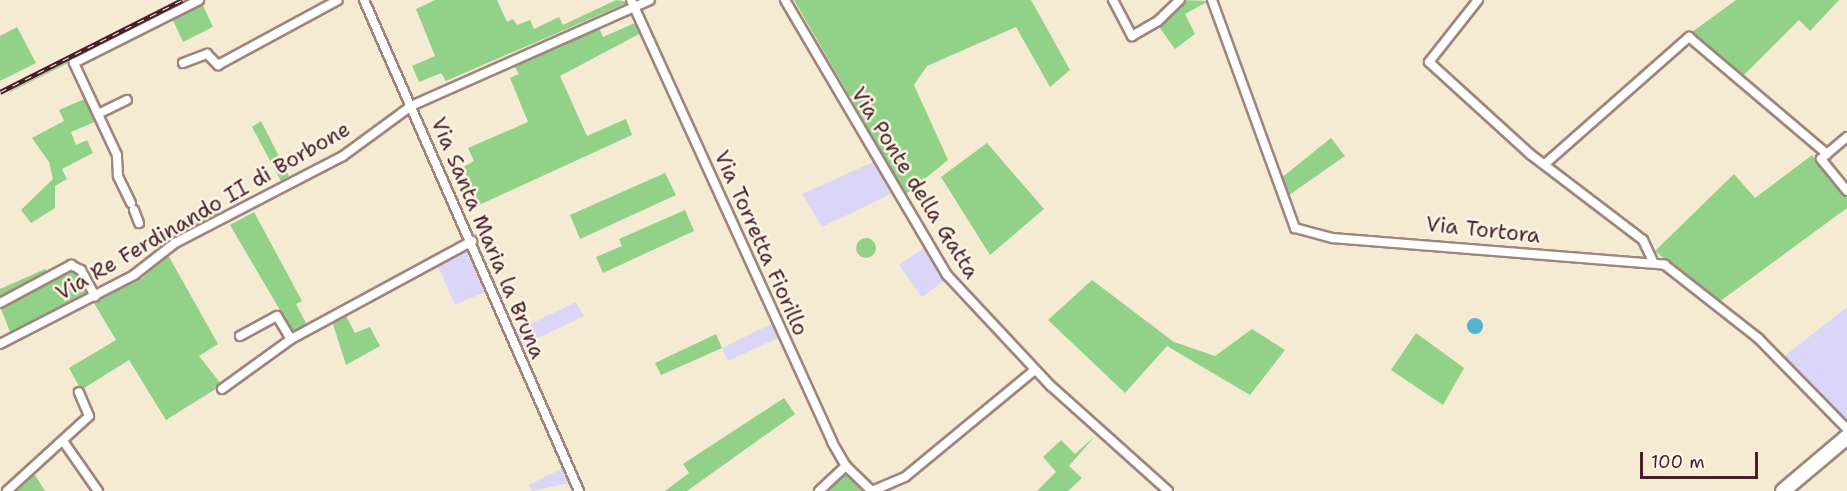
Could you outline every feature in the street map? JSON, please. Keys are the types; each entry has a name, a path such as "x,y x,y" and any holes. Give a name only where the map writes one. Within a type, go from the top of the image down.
{"main road":[{"path":"1783,491 1847,437"}],"street":[{"path":"139,223 98,114 75,63 199,0"},
{"path":"183,63 207,54 218,65 338,0"},
{"name":"Via Santa Maria la Bruna","path":"364,0 472,241 579,491"},
{"name":"Via Re Ferdinando II di Borbone","path":"0,344 145,268 175,243 343,156 411,106 632,3 650,0"},
{"name":"Via Ponte della Gatta","path":"785,0 947,275 1035,370 1168,491"},
{"path":"1113,0 1132,36 1169,14 1180,0"},
{"name":"Via Tortora","path":"1212,0 1295,228 1333,238 1653,261 1673,269 1746,327 1847,429"},
{"path":"1478,0 1429,62 1546,162 1643,240 1653,261"},
{"name":"Via Torretta Fiorillo","path":"632,3 846,466 872,491"},
{"path":"1546,162 1689,36 1827,154"},
{"path":"98,114 127,100"},
{"path":"1847,137 1821,159 1847,191"},
{"path":"222,389 291,339 472,241"},
{"path":"0,303 71,265 81,270 95,296"},
{"path":"240,336 277,316 291,339"},
{"path":"872,491 905,477 1035,370"},
{"path":"7,491 89,416 80,392"},
{"path":"63,441 98,491"},
{"path":"819,491 846,466"}],"shaded area":[{"path":"873,162 891,194 822,227 802,194"},
{"path":"468,248 487,291 455,305 437,264"},
{"path":"924,248 944,281 922,297 899,265"},
{"path":"576,302 584,316 520,347 514,332"},
{"path":"1847,307 1847,424 1782,358"},
{"path":"773,323 780,337 728,361 722,348"},
{"path":"563,468 569,483 532,491 529,485"}],"green space":[{"path":"186,0 194,0 10,92 10,91"},
{"path":"435,0 497,0 507,22 513,19 517,25 530,20 534,29 559,17 563,25 616,0 629,2 446,81 441,73 419,82 412,66 435,56 416,9"},
{"path":"794,0 1031,0 1070,70 1050,87 1016,27 927,66 914,85 948,160 906,194"},
{"path":"1181,0 1209,1 1185,14 1195,34 1175,49 1157,24"},
{"path":"1736,0 1839,0 1810,31 1799,20 1743,76 1692,32"},
{"path":"201,1 213,27 183,42 171,16"},
{"path":"637,22 641,33 560,76 587,136 626,119 632,135 479,205 463,167 474,161 468,148 528,122 510,78 519,74 514,65 599,28 603,37"},
{"path":"17,27 36,63 0,81 0,36"},
{"path":"87,98 97,121 71,132 76,145 87,140 93,153 62,169 67,179 55,186 55,208 31,223 21,210 53,179 49,162 32,138 64,121 59,110"},
{"path":"261,121 289,176 281,181 252,127"},
{"path":"1331,138 1345,156 1285,198 1280,179"},
{"path":"987,143 1044,209 990,255 941,177"},
{"path":"1812,155 1847,198 1847,208 1719,302 1655,251 1734,174 1755,198"},
{"path":"665,173 676,195 580,239 570,215"},
{"path":"213,201 221,217 158,248 152,237"},
{"path":"685,210 694,231 603,273 596,257 622,246 619,239"},
{"path":"254,212 302,301 296,304 308,327 294,334 230,225"},
{"path":"866,238 873,241 876,248 873,255 866,258 859,255 856,248 859,241"},
{"path":"168,255 218,344 199,356 222,385 166,420 129,360 81,390 69,368 116,340 94,303 142,278"},
{"path":"45,269 50,274 0,299 0,289"},
{"path":"67,269 78,270 87,292 10,332 0,306"},
{"path":"1092,280 1174,342 1215,356 1252,329 1285,350 1250,395 1167,346 1125,393 1048,320"},
{"path":"344,312 355,333 370,327 380,346 346,365 333,324"},
{"path":"1416,333 1464,368 1443,405 1391,370"},
{"path":"716,334 722,348 661,375 655,363"},
{"path":"784,398 795,414 687,491 665,491 689,473 683,464"},
{"path":"1095,436 1069,466 1082,478 1068,491 1037,491 1056,472 1043,457 1061,440 1075,454"},
{"path":"33,472 45,491 12,491"},
{"path":"849,473 862,491 825,491 841,476"}],"water":[{"path":"1472,318 1478,318 1483,326 1481,332 1472,334 1467,329 1467,323"}],"railway":[{"path":"0,92 182,0"}]}
